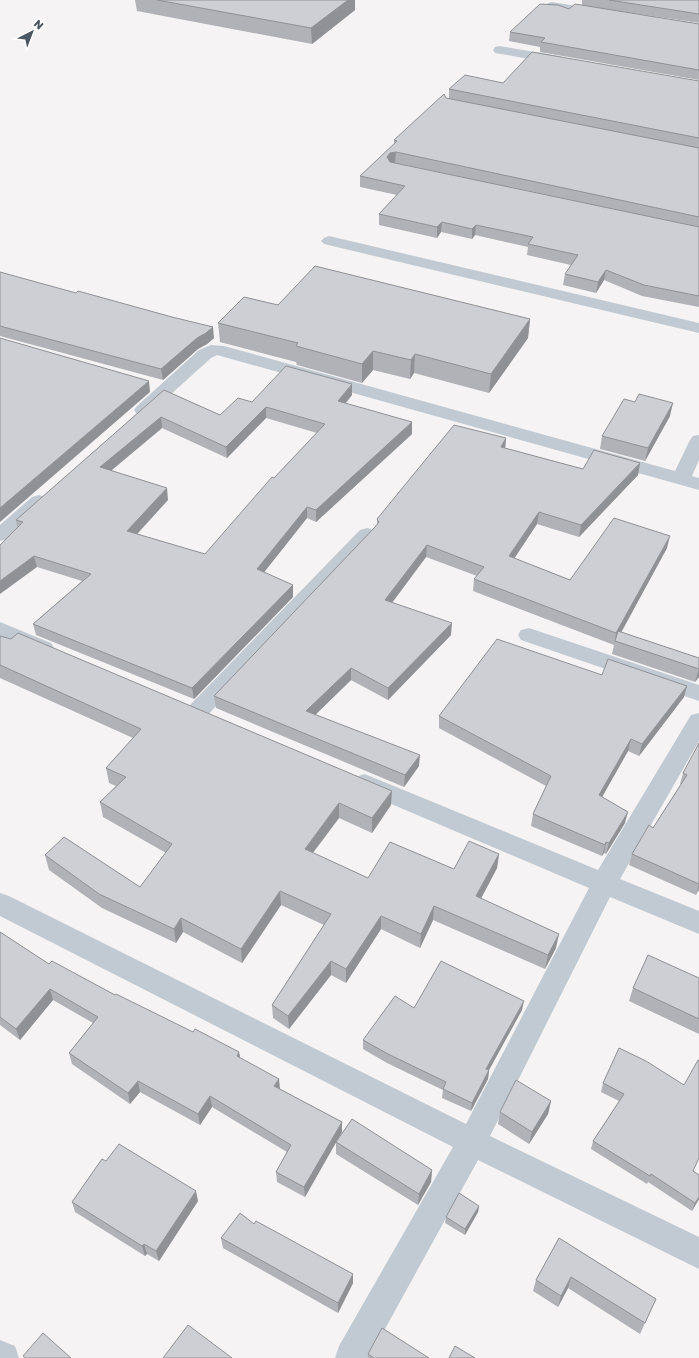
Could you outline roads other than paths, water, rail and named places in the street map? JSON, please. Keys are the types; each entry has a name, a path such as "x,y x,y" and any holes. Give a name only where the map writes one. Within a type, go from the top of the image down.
{"street":[{"path":"552,5 614,15"},
{"path":"499,50 568,62"},
{"path":"330,241 699,328"},
{"path":"131,420 159,387 211,350 218,350 699,484"},
{"path":"681,479 699,440"},
{"path":"0,536 54,488"},
{"path":"197,712 367,534"},
{"path":"0,630 66,657"},
{"path":"529,635 699,694"},
{"path":"175,703 219,721"},
{"path":"350,1358 472,1142 604,883 699,721"},
{"path":"342,773 699,924"},
{"path":"2,908 472,1142 699,1253"}]}
